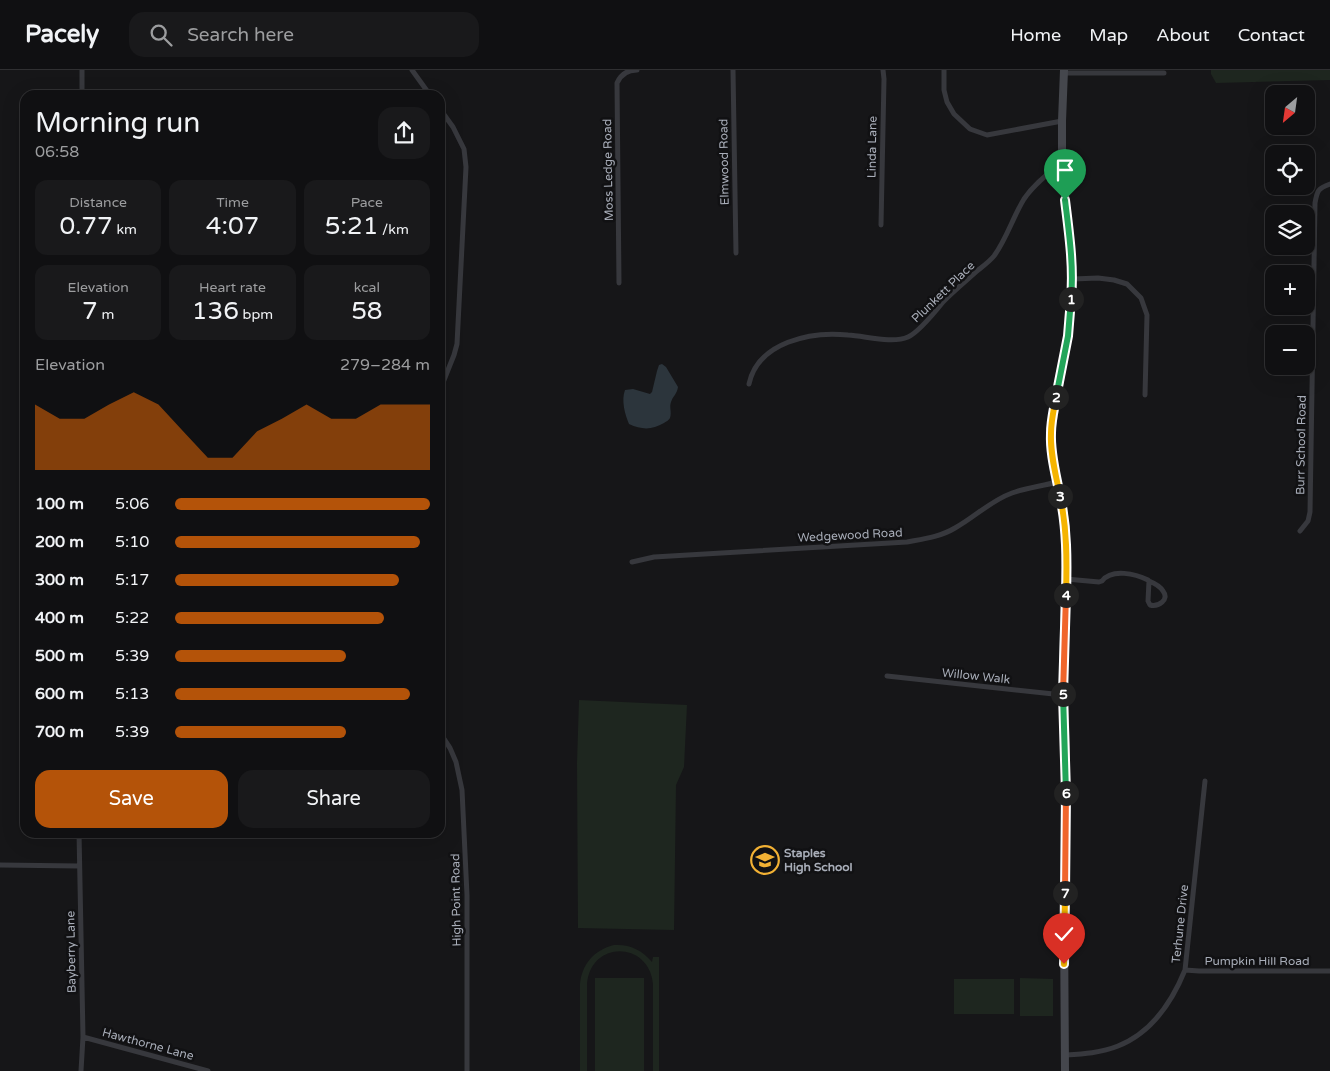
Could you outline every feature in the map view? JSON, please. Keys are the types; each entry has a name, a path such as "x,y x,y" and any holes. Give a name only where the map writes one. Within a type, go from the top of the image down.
{"street":[{"path":"82,70 82,90"},
{"path":"412,70 426,90"},
{"name":"Moss Ledge Road","path":"619,283 617,83 622,74 630,70 637,70"},
{"name":"Elmwood Road","path":"732,70 736,253"},
{"name":"Linda Lane","path":"881,225 883,70"},
{"path":"944,70 944,90 947,102 954,114 974,131 987,135 1062,122"},
{"path":"1065,1071 1066,749 1063,695 1066,540 1065,520 1052,457 1051,431 1068,336 1073,279 1062,162 1064,71 1164,73"},
{"path":"445,116 464,149 466,168 457,344 445,378"},
{"name":"Plunkett Place","path":"749,384 751,374 768,354 780,345 794,340 812,335 831,333 895,341 911,336 950,295 994,256 1025,198 1036,185 1062,162"},
{"name":"Burr School Road","path":"1300,531 1308,522 1310,512 1315,203 1318,190 1330,184"},
{"path":"1073,279 1098,278 1114,280 1127,284 1141,298 1147,315 1145,395"},
{"name":"Wedgewood Road","path":"632,562 654,557 717,552 907,542 942,535 954,530 986,507 1012,493 1057,482"},
{"path":"1066,579 1099,582 1104,577 1118,574 1140,577 1156,584 1164,592 1164,599 1158,605 1150,605 1148,601 1149,581"},
{"name":"Willow Walk","path":"887,676 1063,695"},
{"name":"High Point Road","path":"445,740 456,762 462,790 467,895 467,1071"},
{"name":"Terhune Drive","path":"1065,1055 1096,1052 1118,1046 1144,1030 1155,1020 1170,1001 1185,970 1205,781"},
{"name":"Bayberry Lane","path":"79,838 81,1071"},
{"path":"0,865 79,866"},
{"name":"Pumpkin Hill Road","path":"1185,970 1199,972 1330,970"},
{"name":"Hawthorne Lane","path":"82,1036 208,1071"}],"shaded area":[{"path":"1211,70 1330,70 1330,80 1216,83"},
{"path":"662,364 666,367 678,387 670,404 670,418 664,423 651,428 629,424 623,403 625,390 633,389 650,394 659,365"},
{"path":"579,700 687,705 684,767 676,785 674,930 578,928 577,763"},
{"path":"614,945 635,949 652,962 653,957 659,957 659,1071 653,1071 653,984 649,970 642,960 620,951 609,953 598,959 591,970 587,984 587,1071 580,1071 581,977 586,964 595,954"},
{"path":"595,978 644,978 644,1071 595,1071"},
{"path":"1020,978 1053,979 1053,1016 1020,1016"},
{"path":"954,979 1014,979 1014,1014 954,1014"}],"place":[{"name":"Staples High School","path":"765,860"}],"route":[{"path":"1064,964 1066,749 1063,670 1066,540 1065,520 1052,457 1051,431 1068,336 1073,279 1065,200"}]}
